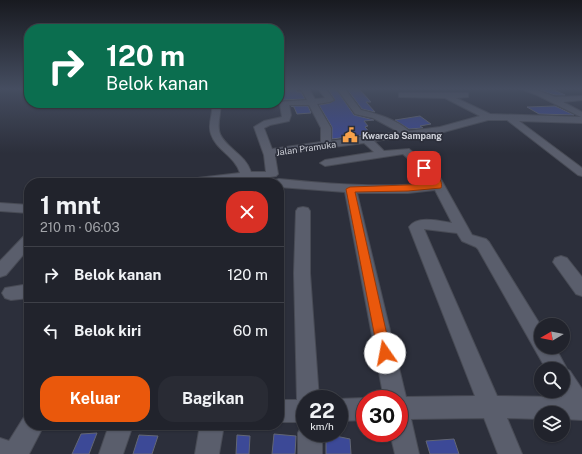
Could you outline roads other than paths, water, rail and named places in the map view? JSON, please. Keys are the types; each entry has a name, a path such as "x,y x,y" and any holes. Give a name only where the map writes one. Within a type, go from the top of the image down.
{"street":[{"path":"216,110 214,118 215,132 218,140 243,164 246,176"},
{"path":"269,155 259,127 267,123 286,119 286,110"},
{"path":"316,110 326,128 326,145"},
{"path":"357,110 358,112 376,116 401,129 406,134"},
{"path":"474,110 488,117"},
{"path":"571,110 582,116"},
{"name":"Jalan Pramuka","path":"270,178 272,170 269,155 277,151 454,127 488,117 582,120"},
{"path":"510,118 582,173"},
{"path":"367,140 382,154"},
{"path":"325,163 405,151 438,181 439,186 467,238 481,243 484,246 534,331"},
{"path":"229,178 246,176 251,178"},
{"path":"284,183 350,189 408,189 439,186"},
{"path":"350,189 393,390"},
{"path":"0,207 24,209"},
{"path":"303,211 302,273 308,390"},
{"path":"462,229 427,224 419,224 416,227 510,454"},
{"path":"0,271 24,245"},
{"path":"561,262 582,289"},
{"path":"11,292 24,292"},
{"path":"570,389 582,408"},
{"path":"408,408 490,406 582,408"},
{"path":"284,411 296,411"},
{"path":"0,450 14,454 29,430"},
{"path":"111,454 119,430"},
{"path":"207,454 211,430"},
{"path":"310,442 310,454"},
{"path":"404,442 407,454"}],"place":[{"name":"Kwarcab Sampang","path":"350,135"}]}
